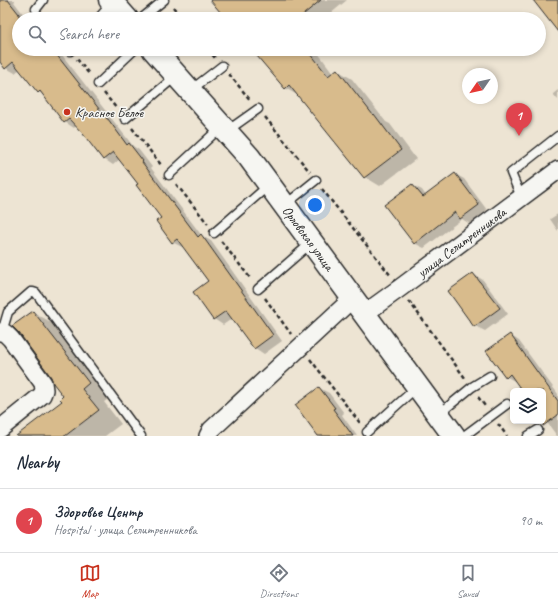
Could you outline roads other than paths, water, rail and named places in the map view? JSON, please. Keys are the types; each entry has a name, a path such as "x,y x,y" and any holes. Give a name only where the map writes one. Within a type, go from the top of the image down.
{"main road":[{"path":"111,1 120,12"},
{"name":"Орловская улица","path":"159,56 249,157 454,436"}],"street":[{"name":"улица Селитренникова","path":"208,436 212,430 300,347 358,306 400,288 558,170"},
{"path":"0,430 42,395 44,390 42,383 11,339 7,334 1,332"}],"lane":[{"path":"36,9 43,0"},
{"path":"150,12 164,0"},
{"path":"103,12 111,1"},
{"path":"98,84 128,56"},
{"path":"125,118 183,83 222,66"},
{"path":"169,175 224,129 258,109"},
{"path":"522,197 511,173 558,136"},
{"path":"284,205 316,180"},
{"path":"214,233 270,185"},
{"path":"258,289 312,242"},
{"path":"1,332 8,312 31,292 35,292 141,436"},
{"path":"439,415 472,387 490,376"},
{"path":"367,432 418,386"},
{"path":"464,436 507,404"},
{"path":"528,436 538,430"}],"place":[{"name":"Красное Белое","path":"67,112"},
{"name":"Здоровье Центр","path":"519,136"}]}
